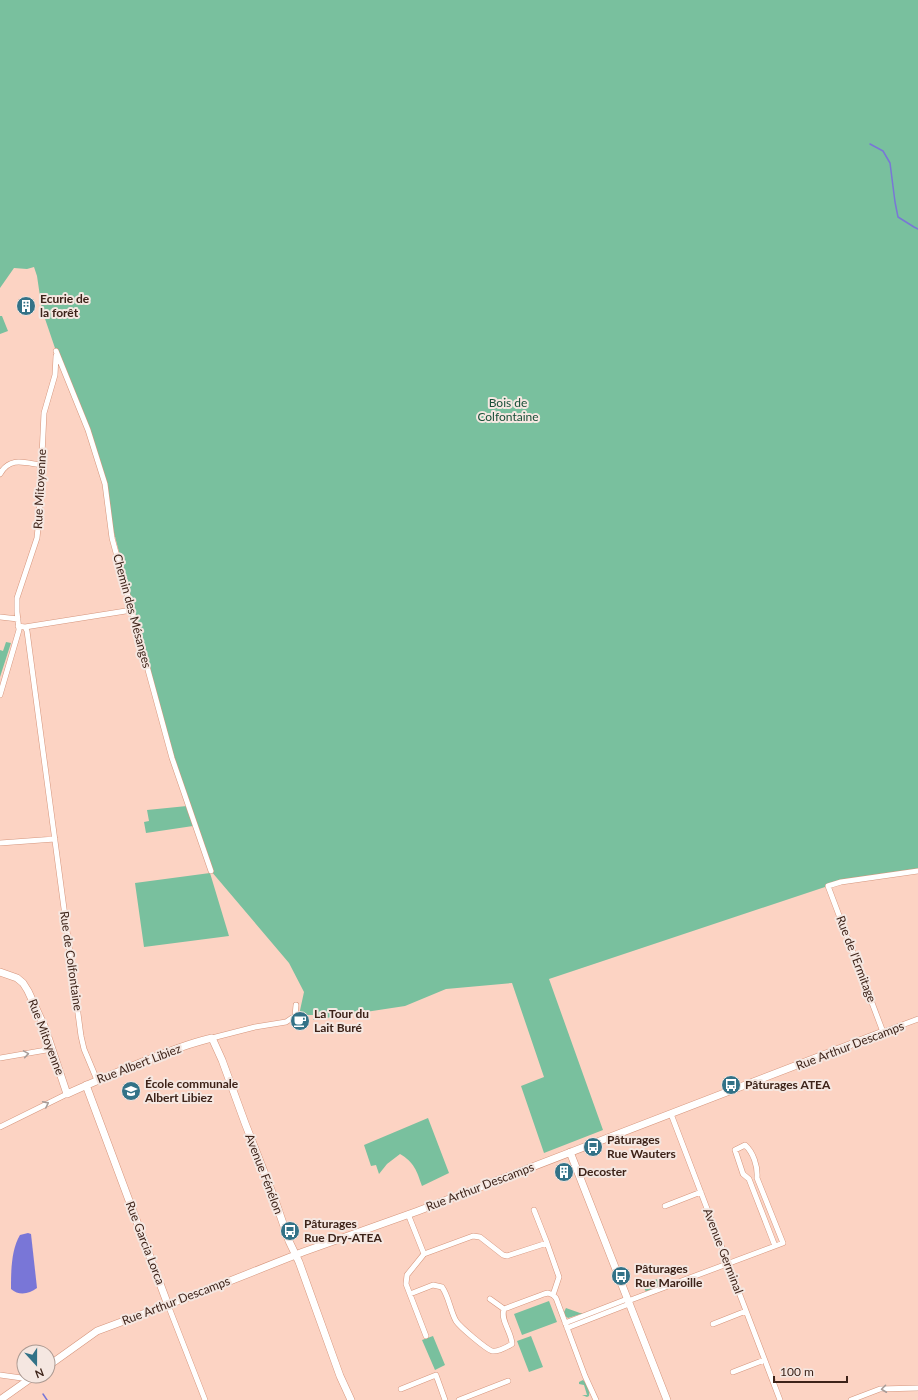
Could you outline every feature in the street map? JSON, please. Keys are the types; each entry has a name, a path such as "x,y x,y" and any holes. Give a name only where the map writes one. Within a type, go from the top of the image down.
{"street":[{"name":"Rue Mitoyenne","path":"0,695 19,630 17,598 37,538 44,413 55,375 56,351"},
{"name":"Chemin des Mésanges","path":"56,351 88,430 105,484 112,538 179,782 211,871"},
{"path":"0,474 8,464 16,462 41,465"},
{"path":"18,626 25,627 132,610"},
{"path":"0,617 18,619"},
{"name":"Rue de Colfontaine","path":"25,627 28,631 81,1036 84,1049 97,1080"},
{"path":"0,843 55,839"},
{"name":"Rue de l'Ermitage","path":"883,1032 828,886 841,882 918,871"},
{"name":"Rue Mitoyenne","path":"0,972 17,978 26,987 45,1028 66,1094"},
{"path":"212,1038 255,1027 286,1022 295,1016 296,1005"},
{"name":"Rue Arthur Descamps","path":"56,1360 97,1331 918,1020"},
{"name":"Rue Albert Libiez","path":"66,1094 97,1080 197,1041 212,1038"},
{"name":"Avenue Fénélon","path":"212,1038 222,1060 242,1117 261,1162 337,1369 351,1400"},
{"path":"0,1058 52,1049"},
{"name":"Rue Garcia Lorca","path":"86,1085 205,1400"},
{"path":"0,1128 66,1094"},
{"name":"Avenue Germinal","path":"670,1114 780,1400"},
{"path":"566,1325 783,1243 757,1178 758,1169 749,1149 745,1145 735,1150 742,1174 749,1179 775,1246"},
{"path":"570,1152 667,1400"},
{"name":"Avenue Germinal","path":"664,1206 701,1192"},
{"path":"534,1210 559,1277 553,1295"},
{"path":"408,1214 424,1254"},
{"path":"426,1336 406,1284 406,1278 424,1254 473,1236 480,1237 507,1256 547,1243"},
{"path":"410,1294 433,1285 442,1287 457,1322 480,1343 492,1351 512,1344 503,1315 504,1309"},
{"path":"504,1309 544,1294 548,1293 553,1295 556,1298 596,1400"},
{"path":"490,1299 504,1309"},
{"path":"712,1324 746,1311"},
{"path":"733,1372 764,1360"},
{"path":"0,1375 16,1377"},
{"path":"401,1389 436,1375 445,1400"},
{"path":"459,1400 508,1381"},
{"path":"0,1400 23,1384"},
{"path":"851,1400 880,1389 918,1388"}],"green space":[{"name":"Bois de Colfontaine","path":"0,0 918,0 918,870 828,886 549,979 603,1130 544,1153 521,1086 544,1077 512,983 446,989 405,1006 313,1020 315,1015 299,1015 304,992 289,963 211,871 181,782 160,709 112,525 106,484 42,310 37,276 34,267 27,269 14,268 0,288"},
{"path":"0,316 2,316 8,331 0,334"},
{"path":"6,642 11,643 0,677 0,650 3,651"},
{"path":"187,806 193,826 146,833 144,822 149,821 147,810"},
{"path":"210,873 229,936 144,947 135,883"},
{"path":"428,1118 449,1173 422,1186 412,1164 400,1154 387,1164 379,1174 376,1165 371,1166 364,1145"},
{"path":"657,1279 660,1287 646,1292 643,1285"},
{"path":"549,1301 557,1322 522,1335 514,1314"},
{"path":"566,1308 584,1313 568,1318 565,1316 564,1312"},
{"path":"433,1336 445,1365 435,1370 422,1340"},
{"path":"531,1336 543,1367 529,1372 517,1341"},
{"path":"583,1380 589,1390 589,1396 587,1397 582,1395 587,1395 584,1385 579,1384 579,1382"}],"shaded area":[{"path":"28,1233 31,1234 37,1288 27,1293 17,1293 11,1289 12,1261 15,1247 20,1235"}],"waterway":[{"path":"870,144 883,151 890,163 898,217 918,229"},
{"path":"43,1394 47,1400"}],"place":[{"name":"Ecurie de la forêt","path":"26,306"},
{"name":"La Tour du Lait Buré","path":"300,1021"},
{"name":"Pâturages ATEA","path":"731,1085"},
{"name":"École communale Albert Libiez","path":"131,1091"},
{"name":"Pâturages Rue Wauters","path":"593,1147"},
{"name":"Decoster","path":"564,1172"},
{"name":"Pâturages Rue Dry-ATEA","path":"290,1231"},
{"name":"Pâturages Rue Maroille","path":"621,1276"}]}
